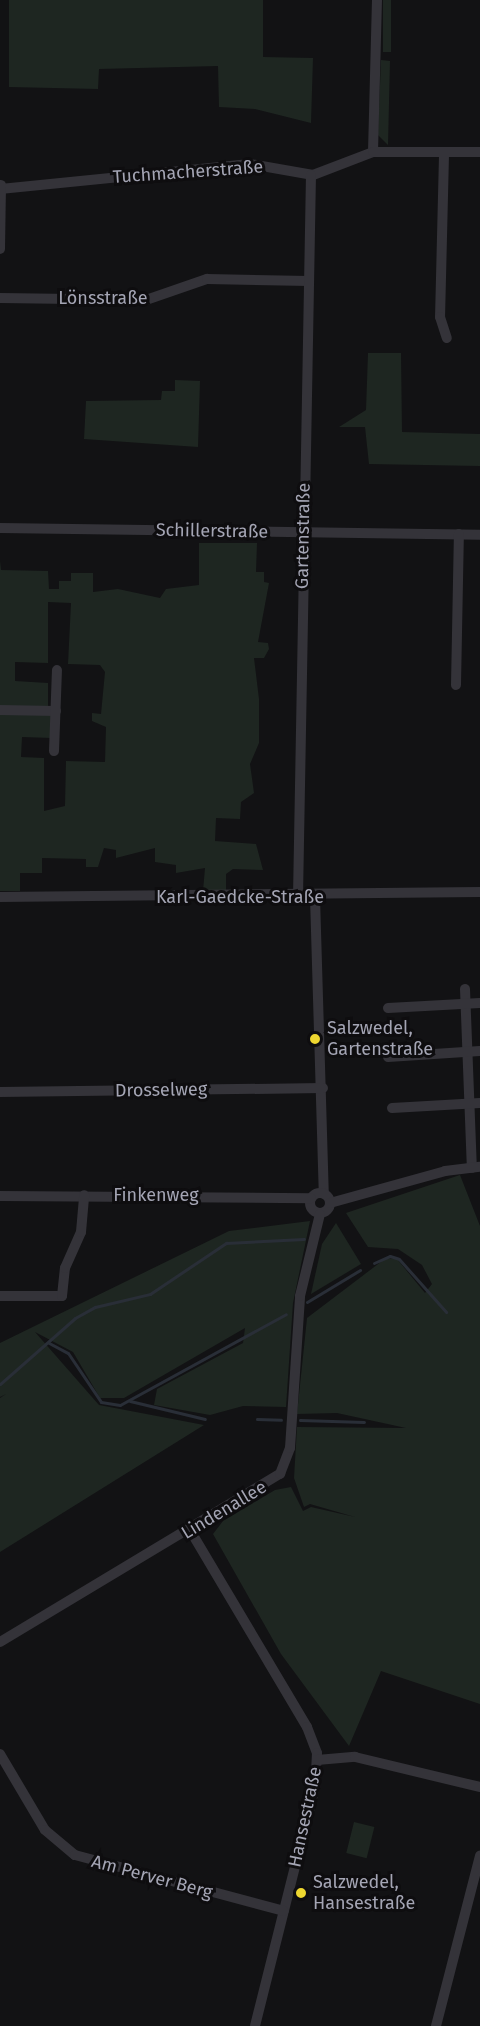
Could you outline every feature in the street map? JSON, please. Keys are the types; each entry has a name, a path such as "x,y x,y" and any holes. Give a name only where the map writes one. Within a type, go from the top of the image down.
{"street":[{"path":"373,152 377,0"},
{"path":"311,175 373,152 444,155 480,152"},
{"path":"444,155 440,317 447,338"},
{"name":"Tuchmacherstraße","path":"1,188 250,164 311,175"},
{"name":"Gartenstraße","path":"298,897 311,175"},
{"path":"0,249 1,188"},
{"name":"Lönsstraße","path":"0,298 146,300 207,279 309,281"},
{"name":"Schillerstraße","path":"0,528 480,535"},
{"path":"456,685 459,534"},
{"path":"54,751 57,670"},
{"path":"0,710 56,711"},
{"name":"Karl-Gaedcke-Straße","path":"0,897 315,897 480,892"},
{"path":"311,1198 311,1209 320,1214 327,1198 315,897"},
{"path":"465,989 466,1052 474,1103 476,1168"},
{"path":"388,1008 464,1006 480,1003"},
{"path":"388,1057 480,1051"},
{"name":"Drosselweg","path":"0,1092 323,1088"},
{"path":"392,1108 474,1103"},
{"name":"Finkenweg","path":"0,1196 327,1198 476,1168"},
{"path":"0,1296 62,1296 65,1268 81,1232 84,1195"},
{"name":"Lindenallee","path":"0,1642 270,1483 286,1465 300,1296 320,1214"},
{"name":"Hansestraße","path":"190,1530 307,1727 317,1760 284,1911 255,2026"},
{"name":"Am Perver Berg","path":"0,1754 45,1830 75,1855 284,1911"},
{"path":"317,1760 355,1757 480,1788"},
{"path":"436,2026 480,1856"}],"shaded area":[{"path":"9,0 263,0 263,57 313,58 311,123 255,109 219,107 218,66 99,69 98,89 9,87"},
{"path":"383,0 391,0 391,52 383,52"},
{"path":"381,60 390,61 388,145 378,135"},
{"path":"368,353 401,353 402,432 480,434 480,466 369,464 365,427 339,427 366,410"},
{"path":"175,380 200,381 198,447 84,439 86,401 161,400 162,391 175,391"},
{"path":"199,543 257,543 256,572 264,572 264,582 269,583 258,642 268,643 269,649 264,658 254,658 259,699 259,743 250,764 254,793 241,802 240,819 216,818 215,841 256,844 263,870 233,869 226,874 226,891 203,891 205,868 176,873 176,865 155,862 155,848 116,858 116,850 104,848 98,867 86,867 86,859 42,858 42,873 20,873 20,891 0,891 0,711 51,712 52,738 22,737 21,757 44,758 44,811 65,806 66,761 105,762 106,727 92,721 92,713 101,714 105,672 100,665 68,664 71,603 48,602 48,663 15,662 15,681 48,683 48,711 0,710 0,561 1,570 48,571 49,589 59,589 59,581 71,581 71,573 93,573 93,592 118,589 160,598 166,589 199,585"},
{"path":"460,1175 480,1226 480,1704 381,1671 349,1746 281,1654 213,1534 223,1521 275,1490 291,1487 303,1511 311,1507 355,1517 310,1504 304,1507 294,1478 297,1427 406,1428 337,1413 297,1414 307,1318 386,1258 397,1259 425,1293 432,1284 422,1265 398,1249 368,1247 346,1213"},
{"path":"310,1221 293,1303 286,1407 243,1406 210,1415 154,1405 157,1389 243,1343 245,1328 124,1398 100,1398 73,1352 35,1332 99,1405 204,1425 0,1552 0,1398 6,1394 0,1397 0,1343 229,1231"},
{"path":"336,1223 361,1264 311,1294 322,1244"},
{"path":"354,1822 374,1827 367,1858 346,1853"}],"waterway":[{"path":"0,1384 75,1318 95,1307 150,1294 226,1243 304,1239"},
{"path":"374,1263 390,1256 399,1259 446,1312"},
{"path":"307,1302 360,1270"},
{"path":"49,1343 68,1353 101,1402 120,1405 286,1314"},
{"path":"130,1401 205,1419"},
{"path":"257,1419 281,1420"},
{"path":"300,1420 364,1422"}],"place":[{"name":"Salzwedel, Gartenstraße","path":"315,1039"},
{"name":"Salzwedel, Hansestraße","path":"301,1893"}]}
